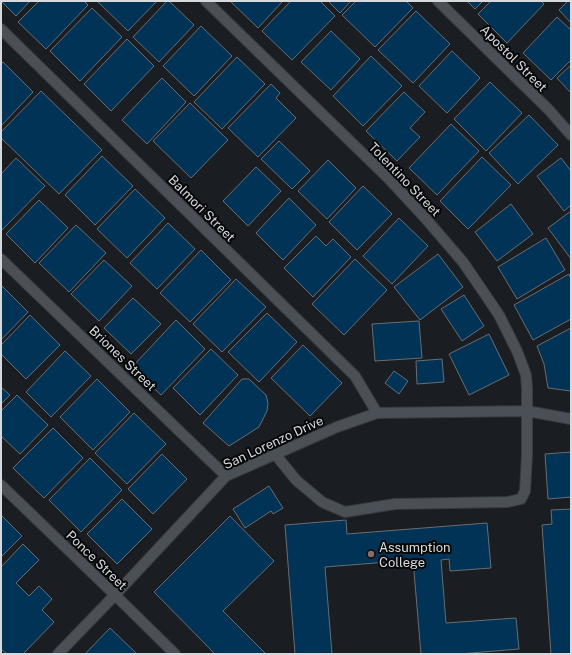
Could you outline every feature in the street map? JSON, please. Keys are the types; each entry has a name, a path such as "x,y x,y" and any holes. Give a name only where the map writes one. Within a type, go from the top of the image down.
{"street":[{"name":"Tolentino Street","path":"206,1 389,179 463,262 499,315 517,351 526,375 527,455 525,491 521,499 508,502 395,504 345,512 322,502 296,480 275,454"},
{"name":"Apostol Street","path":"438,1 549,110 571,135"},
{"name":"Balmori Street","path":"1,29 355,376 376,413"},
{"name":"Briones Street","path":"1,259 226,476"},
{"name":"San Lorenzo Drive","path":"58,654 226,476 337,427 376,413 527,411 571,419"},
{"name":"Ponce Street","path":"1,485 175,654"}],"building":[{"path":"1,1 30,1 16,16"},
{"path":"39,1 84,1 88,5 46,49 18,22"},
{"path":"157,1 128,31 98,2"},
{"path":"167,1 169,1 194,25 159,62 133,37"},
{"path":"230,1 283,1 258,28"},
{"path":"291,1 320,1 335,16 292,60 262,31"},
{"path":"328,1 351,1 340,13"},
{"path":"356,1 406,1 413,8 375,47 342,15"},
{"path":"467,1 483,1 475,9"},
{"path":"491,1 541,1 544,4 507,43 478,14"},
{"path":"568,1 571,1 571,23 559,10"},
{"path":"92,8 122,37 80,81 50,51"},
{"path":"416,11 450,44 413,83 378,50"},
{"path":"557,17 571,30 571,60 551,80 523,53"},
{"path":"201,26 232,56 194,96 163,66"},
{"path":"331,31 360,59 331,90 301,62"},
{"path":"127,39 154,66 111,111 84,84"},
{"path":"452,51 480,78 447,113 419,86"},
{"path":"371,56 402,86 363,126 333,96"},
{"path":"237,57 265,84 222,129 194,102"},
{"path":"3,62 33,92 1,126 1,64"},
{"path":"571,65 571,93 557,78"},
{"path":"162,78 186,102 147,144 122,120"},
{"path":"490,82 522,113 486,151 454,119"},
{"path":"271,84 280,93 276,98 296,118 258,157 228,128"},
{"path":"41,91 102,150 59,194 1,138 1,132"},
{"path":"404,92 425,112 410,128 420,137 397,161 366,131"},
{"path":"190,103 228,140 191,178 153,141"},
{"path":"529,115 558,145 518,184 489,153"},
{"path":"451,124 479,151 437,195 409,168"},
{"path":"279,141 310,171 292,189 261,159"},
{"path":"102,156 133,186 95,225 65,195"},
{"path":"482,157 511,185 468,229 440,201"},
{"path":"16,158 45,186 1,231 1,174"},
{"path":"561,158 571,171 571,205 564,211 537,176"},
{"path":"328,160 356,188 327,219 298,191"},
{"path":"256,167 281,191 248,226 223,201"},
{"path":"363,186 392,214 357,250 329,222"},
{"path":"135,189 165,218 127,258 97,229"},
{"path":"289,198 316,225 283,260 256,233"},
{"path":"39,200 68,228 35,263 6,234"},
{"path":"511,204 533,234 497,261 475,232"},
{"path":"571,211 571,259 548,228"},
{"path":"399,218 428,246 392,284 363,256"},
{"path":"168,223 195,249 157,289 130,263"},
{"path":"76,225 106,253 69,292 39,263"},
{"path":"316,236 326,246 333,239 351,257 313,297 284,268"},
{"path":"546,238 565,270 517,299 498,267"},
{"path":"201,250 231,280 190,322 160,293"},
{"path":"438,254 463,287 420,320 394,287"},
{"path":"355,259 387,290 344,335 312,304"},
{"path":"104,260 132,286 99,321 71,294"},
{"path":"569,274 571,279 571,319 533,340 514,305"},
{"path":"236,279 266,307 222,352 193,324"},
{"path":"1,285 28,312 1,340"},
{"path":"464,295 484,326 462,341 441,309"},
{"path":"133,298 161,324 131,354 104,328"},
{"path":"267,313 297,342 259,382 228,352"},
{"path":"30,315 60,345 26,379 1,354 1,345"},
{"path":"176,320 205,349 161,395 132,367"},
{"path":"419,321 422,358 375,361 372,324"},
{"path":"571,328 571,391 548,388 544,364 537,346"},
{"path":"489,334 509,375 469,395 449,354"},
{"path":"303,345 342,383 310,416 271,378"},
{"path":"211,349 238,375 200,415 173,388"},
{"path":"65,351 91,376 51,417 26,392"},
{"path":"442,359 444,382 417,384 416,361"},
{"path":"394,371 408,381 399,394 385,383"},
{"path":"97,379 130,412 93,450 60,417"},
{"path":"242,379 249,379 266,395 268,403 267,411 259,427 229,446 203,423"},
{"path":"1,387 10,395 1,404"},
{"path":"17,395 48,425 20,454 1,436 1,411"},
{"path":"134,413 166,444 127,484 95,453"},
{"path":"53,428 83,458 44,498 13,468"},
{"path":"571,452 571,497 548,499 545,454"},
{"path":"162,454 187,479 153,514 128,489"},
{"path":"90,458 122,490 81,532 49,500"},
{"path":"269,486 283,508 273,514 271,511 245,528 233,509"},
{"path":"122,499 152,529 117,564 87,534"},
{"path":"571,509 571,654 551,654 542,525 552,524 551,510"},
{"path":"1,515 22,536 1,557"},
{"path":"230,516 274,561 223,611 266,654 215,654 154,592"},
{"path":"346,520 347,534 487,523 491,568 450,571 449,559 441,560 446,623 516,618 519,649 459,654 421,654 413,560 325,567 332,654 295,654 285,525"},
{"path":"23,544 39,560 16,583 29,596 39,586 52,599 42,610 54,622 23,654 7,654 1,649 1,567"},
{"path":"110,628 137,654 85,654"}],"place":[{"name":"Assumption College","path":"371,554"}]}
